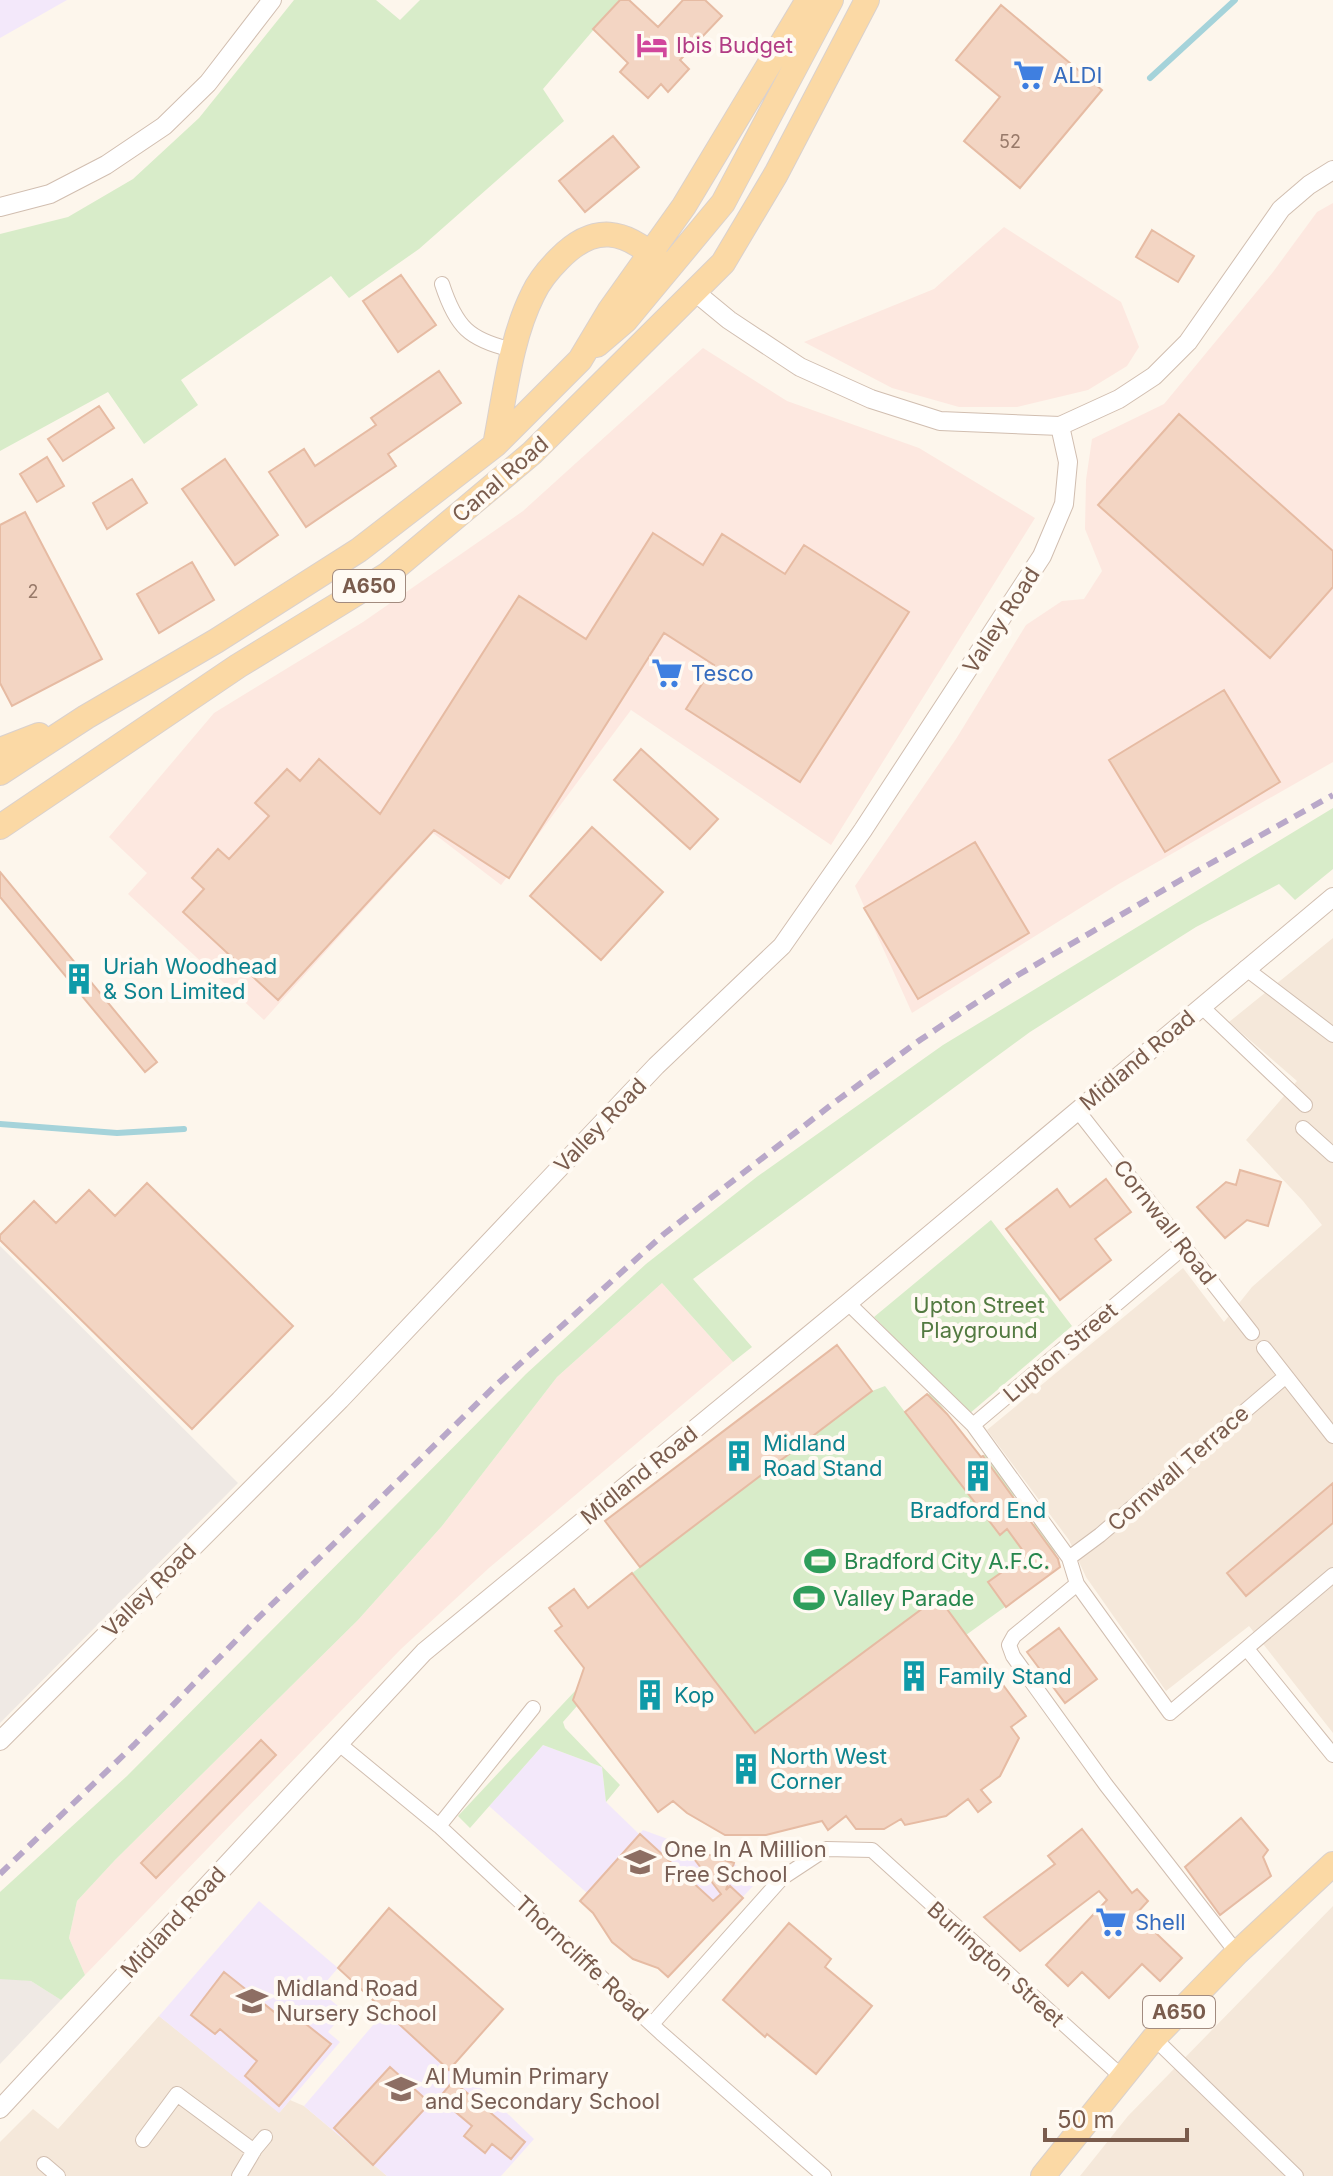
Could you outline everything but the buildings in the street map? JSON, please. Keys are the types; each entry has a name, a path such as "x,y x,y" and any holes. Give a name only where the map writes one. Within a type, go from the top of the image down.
{"main road":[{"name":"A650","path":"660,261 684,206 808,0"},
{"name":"A650","path":"660,261 723,203 831,0"},
{"name":"Canal Road","path":"0,827 238,666 388,574 532,453 723,263 748,224 867,0"},
{"path":"495,445 513,350 533,294 549,269 582,239 612,234 632,239 695,292"},
{"name":"Canal Road","path":"0,773 359,550 495,445 580,360 625,321 660,261"},
{"path":"0,750 86,717"},
{"name":"A650","path":"1043,2176 1154,2038 1237,1953 1329,1875"}],"street":[{"path":"0,207 50,194 106,165 164,126 208,83 272,0"},
{"path":"695,292 729,320 800,367 871,399 940,421 1060,426 1119,399 1154,376 1188,342 1281,209 1333,170"},
{"path":"442,284 450,310 460,325 484,343 513,350"},
{"name":"Valley Road","path":"6,1735 340,1400 656,1066 782,946 879,805 1042,556 1064,504 1068,462 1060,426"},
{"name":"Midland Road","path":"0,2109 424,1652 848,1303 1333,897"},
{"path":"1245,968 1333,1035"},
{"path":"1201,1006 1305,1105"},
{"name":"Cornwall Road","path":"1078,1111 1252,1333"},
{"path":"1303,1128 1333,1155"},
{"name":"Lupton Street","path":"973,1425 1184,1247"},
{"path":"848,1303 973,1425 1069,1558 1077,1584 1170,1713 1333,1575"},
{"path":"1264,1348 1333,1436"},
{"name":"Cornwall Terrace","path":"1069,1558 1286,1376"},
{"path":"1077,1584 1014,1636 1009,1645 1013,1656 1106,1785 1237,1953"},
{"path":"1247,1649 1333,1755"},
{"path":"439,1826 533,1708"},
{"name":"Thorncliffe Road","path":"338,1743 439,1826 652,2024 824,2176"},
{"name":"Burlington Street","path":"652,2024 782,1878 826,1849 872,1850 1121,2076"},
{"path":"1154,2038 1296,2176"},
{"path":"143,2140 177,2094 254,2151"},
{"path":"239,2176 265,2137"},
{"path":"44,2164 61,2173"}],"shaded area":[{"path":"0,0 67,0 0,38"},
{"path":"1333,203 1333,762 1117,885 912,1013 855,886 956,739 1026,625 1062,601 1084,599 1102,571 1085,529 1086,480 1092,439 1164,404 1273,272 1317,212"},
{"path":"1004,227 1121,302 1139,347 1127,366 1088,390 1017,407 959,407 892,388 804,342 934,289"},
{"path":"703,348 787,401 919,448 1035,518 831,845 631,710 501,885 433,833 264,1020 128,894 147,873 109,837 214,713 363,622 523,511"},
{"path":"1333,938 1333,1733 1249,1626 1166,1691 1086,1577 1069,1540 987,1430 1183,1268 1224,1322 1252,1287 1322,1225 1246,1140 1297,1081 1229,1022"},
{"path":"0,1246 238,1483 0,1723"},
{"path":"662,1283 733,1362 489,1568 401,1649 85,1975 69,1938 77,1901 358,1620 442,1526 557,1377"},
{"name":"One In A Million Free School","path":"543,1745 602,1767 606,1802 639,1834 643,1830 734,1863 753,1886 668,1977 612,1942 593,1913 580,1901 587,1893 489,1806"},
{"name":"Midland Road Nursery School","path":"259,1901 338,1968 319,1990 345,2012 328,2032 340,2042 279,2113 159,2016"},
{"path":"1333,1906 1333,2176 1080,2176 1128,2116"},
{"path":"0,1979 31,1981 61,2000 0,2064"},
{"name":"Al Mumin Primary and Secondary School","path":"385,2011 448,2071 455,2063 534,2139 501,2176 387,2176 304,2106"},
{"path":"159,2016 280,2112 290,2100 304,2106 387,2176 0,2176 0,2142 33,2109 58,2129"}],"green space":[{"path":"294,0 376,0 400,20 420,0 619,0 543,89 564,121 419,249 349,298 331,276 181,380 198,405 144,444 108,392 0,451 0,234 68,217 133,179 199,118"},
{"path":"1333,808 1333,869 1295,900 1279,884 1196,927 1030,1032 693,1279 752,1347 733,1362 662,1283 557,1377 442,1526 358,1620 77,1901 69,1938 85,1975 61,2000 31,1981 0,1979 0,1892 127,1776 526,1374 646,1264 758,1176 943,1045"},
{"name":"Upton Street Playground","path":"991,1220 1072,1326 969,1414 874,1317"},
{"name":"Valley Parade","path":"837,1345 872,1391 885,1386 905,1412 931,1392 980,1457 986,1454 1017,1494 1012,1498 1015,1502 1020,1498 1029,1509 1023,1513 1032,1525 1036,1523 1053,1546 1060,1567 966,1635 1026,1716 1012,1727 1019,1738 1000,1776 982,1790 991,1802 978,1812 968,1799 946,1816 905,1825 900,1819 884,1829 856,1829 846,1816 828,1830 821,1821 780,1832 743,1835 726,1832 692,1816 674,1801 658,1812 577,1706 563,1722 565,1728 620,1785 606,1802 602,1767 543,1745 470,1828 458,1816 576,1690 584,1668 555,1631 562,1625 549,1608 574,1589 589,1607 640,1567 605,1521"}],"waterway":[{"path":"1150,78 1235,0"},
{"path":"0,1124 117,1133 184,1129"}],"railway":[{"path":"0,1874 494,1387 664,1234 835,1102 920,1040 1018,975 1333,795"}],"place":[{"name":"Ibis Budget","path":"652,45"},
{"name":"ALDI","path":"1029,75"},
{"name":"Tesco","path":"667,673"},
{"name":"Uriah Woodhead & Son Limited","path":"79,979"},
{"name":"Midland Road Stand","path":"739,1456"},
{"name":"Bradford End","path":"978,1476"},
{"name":"Bradford City A.F.C.","path":"820,1561"},
{"name":"Valley Parade","path":"809,1598"},
{"name":"Family Stand","path":"914,1676"},
{"name":"Kop","path":"650,1695"},
{"name":"North West Corner","path":"746,1769"},
{"name":"One In A Million Free School","path":"640,1862"},
{"name":"Shell","path":"1111,1922"},
{"name":"Midland Road Nursery School","path":"252,2001"},
{"name":"Al Mumin Primary and Secondary School","path":"401,2089"}]}
